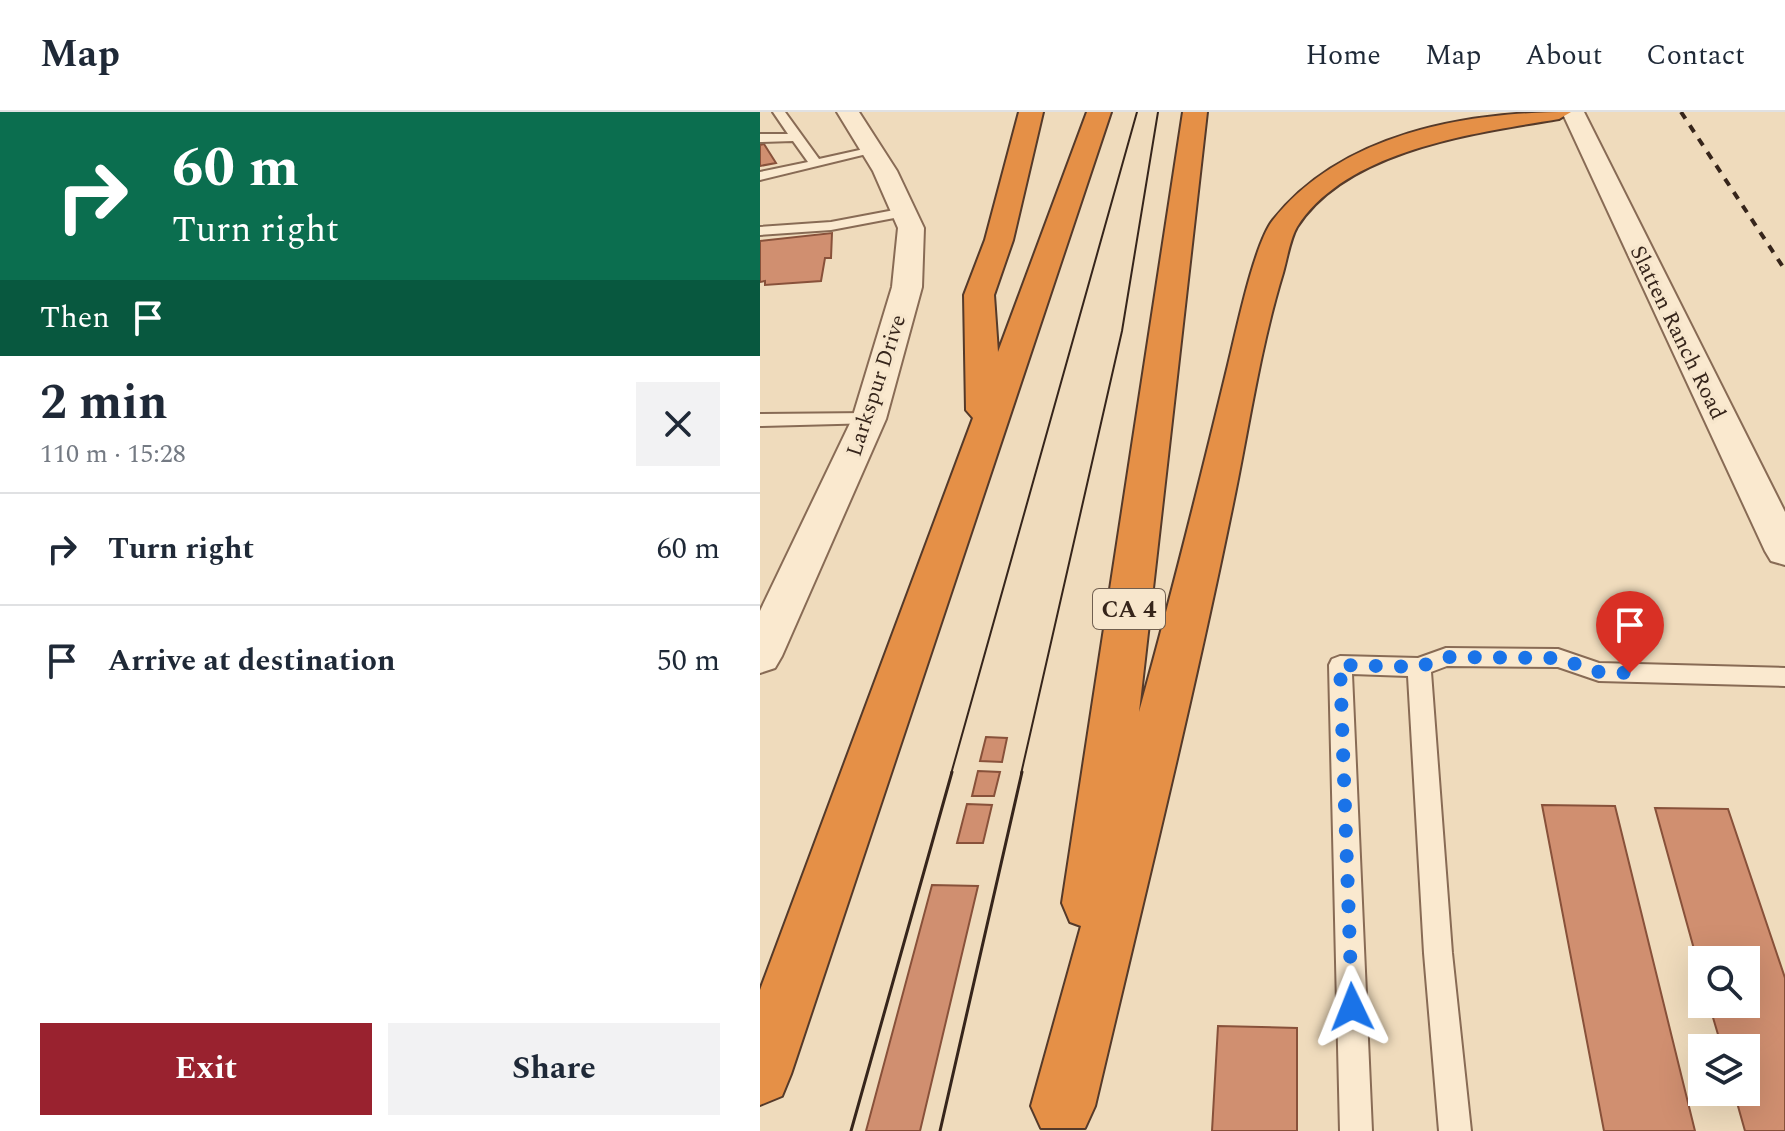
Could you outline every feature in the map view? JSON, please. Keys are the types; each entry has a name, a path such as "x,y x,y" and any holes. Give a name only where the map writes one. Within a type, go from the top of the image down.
{"highway":[{"path":"985,433 979,295 999,240 1031,112"},
{"path":"760,1074 1099,112"},
{"name":"CA 4","path":"1061,1118 1195,112"},
{"path":"1061,1118 1195,586 1262,291 1283,226 1314,192 1359,164 1403,143 1451,130 1559,112"}],"street":[{"name":"Larkspur Drive","path":"760,656 869,419 907,287 911,228 873,151 848,112"},
{"name":"Slatten Ranch Road","path":"1573,112 1785,551"}],"lane":[{"path":"779,112 811,158"},
{"path":"760,138 797,137"},
{"path":"760,163 873,151"},
{"path":"760,176 795,174 811,158"},
{"path":"760,231 905,212"},
{"path":"760,420 869,419"},
{"path":"1356,1131 1340,665 1419,667 1446,657 1558,658 1599,672 1785,677"},
{"path":"1419,667 1438,953 1455,1131"}],"building":[{"path":"764,144 776,163 760,166 760,145"},
{"path":"832,233 831,258 825,258 821,281 765,285 765,281 760,282 760,241"},
{"path":"986,737 1007,738 1002,762 980,761"},
{"path":"978,771 1000,772 994,796 972,796"},
{"path":"967,804 992,805 983,843 957,843"},
{"path":"1542,805 1615,806 1695,1131 1604,1131"},
{"path":"1655,808 1728,809 1785,978 1785,1131 1745,1131 1738,1106 1760,1106 1760,1034 1718,1034 1713,1018 1760,1018 1760,946 1693,946"},
{"path":"932,885 978,886 920,1131 866,1131"},
{"path":"1218,1026 1297,1028 1297,1131 1212,1131"}],"tram line":[{"path":"951,774 1137,112"},
{"path":"1021,774 1122,331 1158,112"},
{"path":"851,1131 952,772"},
{"path":"940,1131 1022,772"}],"railway":[{"path":"1681,112 1785,270"}],"route":[{"path":"1352,1007 1340,665 1419,667 1446,657 1558,658 1599,672 1630,673"}]}
